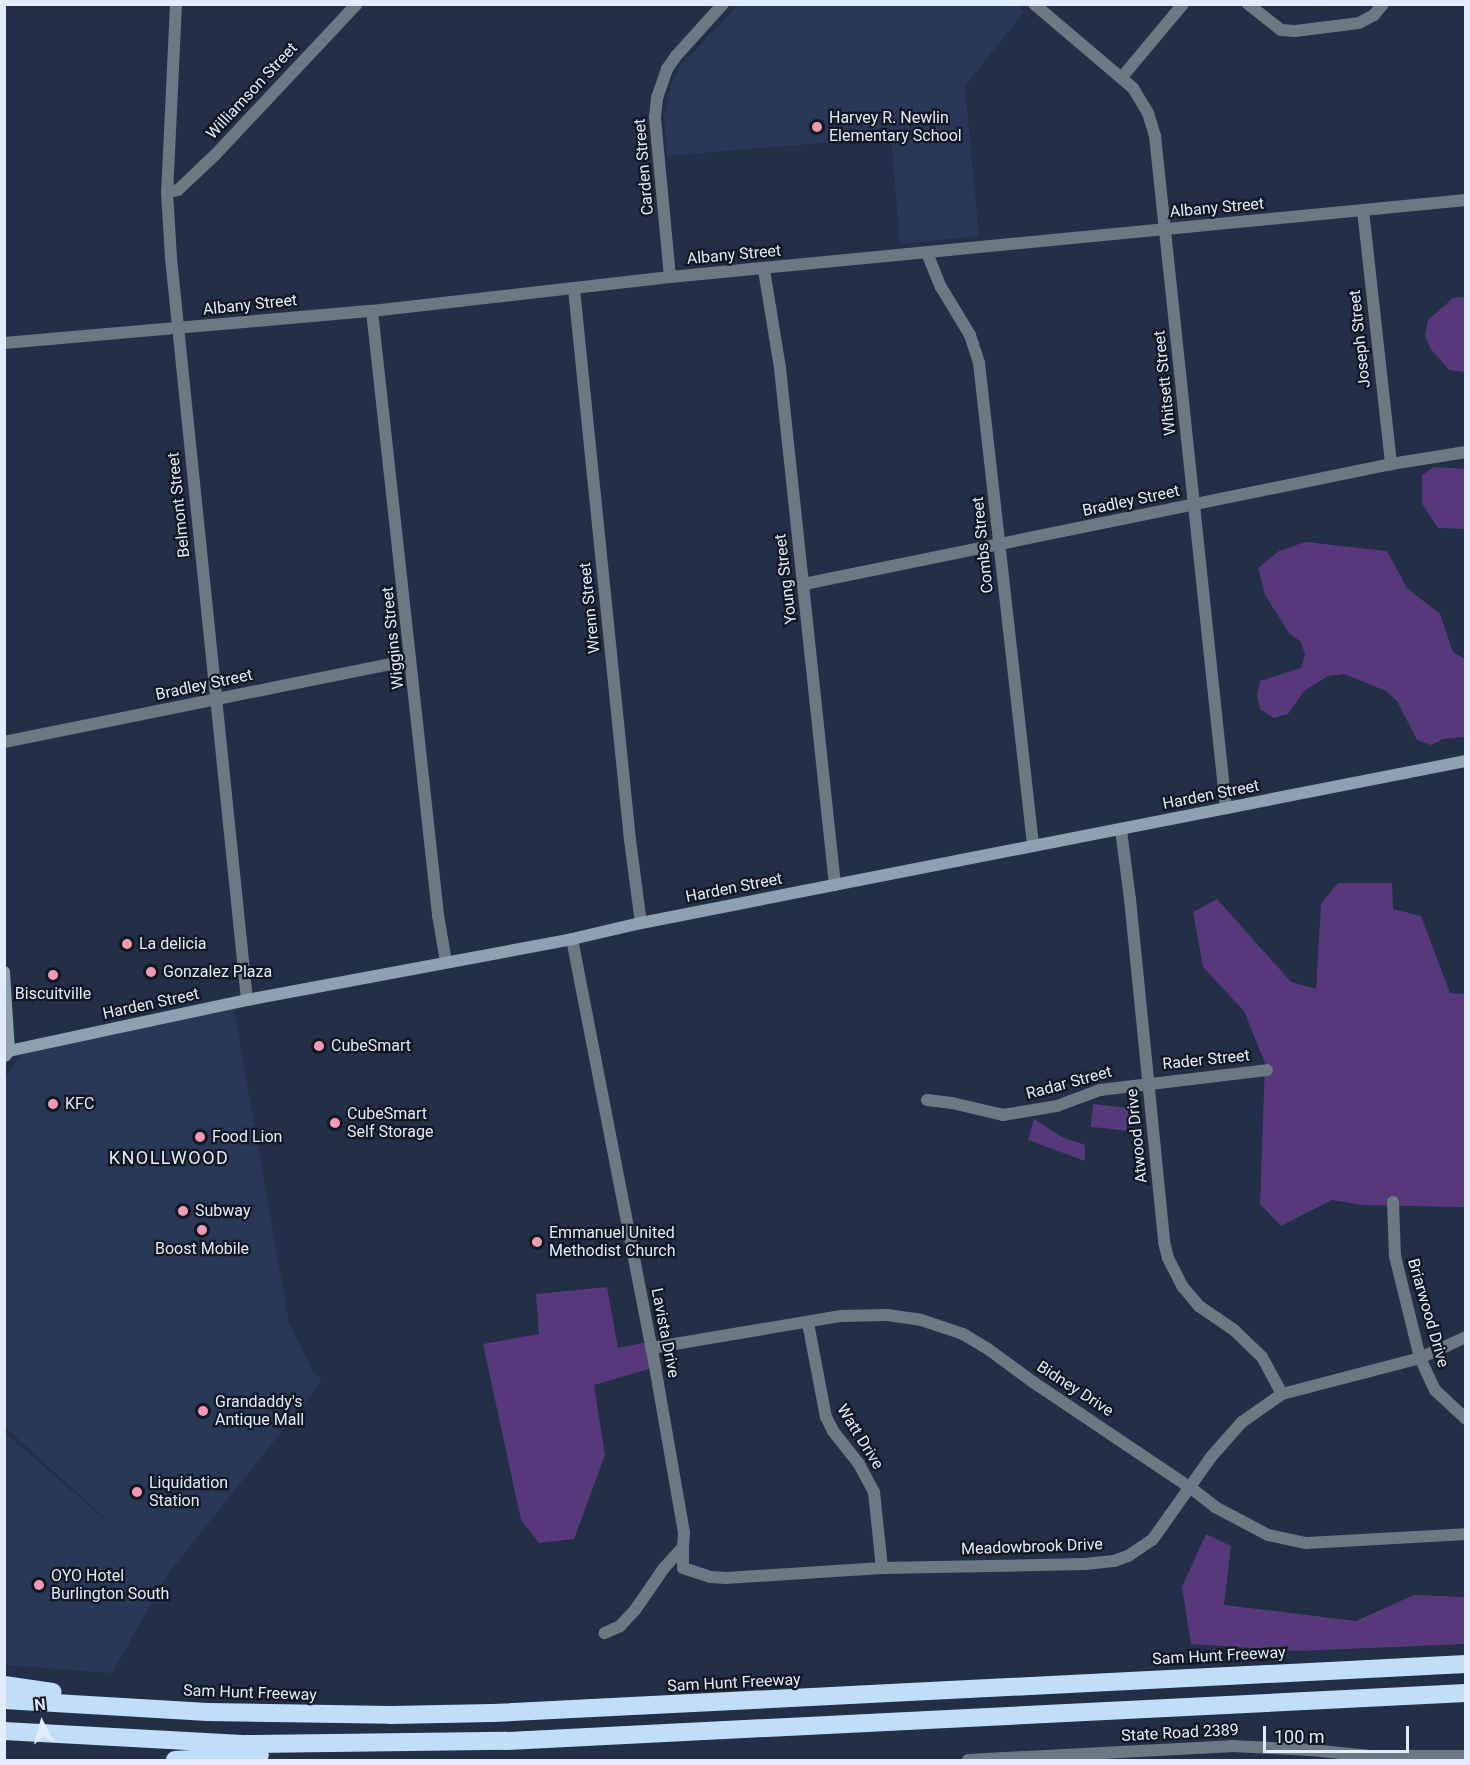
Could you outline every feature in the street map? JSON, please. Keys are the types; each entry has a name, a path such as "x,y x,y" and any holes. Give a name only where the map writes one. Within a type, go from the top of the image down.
{"highway":[{"name":"Sam Hunt Freeway","path":"4,1700 174,1710 380,1715 550,1711 1466,1664"},
{"path":"4,1685 174,1710"},
{"path":"4,1731 247,1744 433,1743 596,1738 1466,1693"},
{"path":"174,1761 433,1743"}],"main road":[{"name":"Harden Street","path":"6,1053 247,1000 573,939 641,922 1466,761"},
{"path":"4,972 6,1053"}],"street":[{"name":"Belmont Street","path":"176,4 167,192 214,699 247,1000"},
{"name":"Williamson Street","path":"167,192 178,190 215,155 357,4"},
{"name":"Carden Street","path":"670,277 655,117 657,98 661,83 676,56 723,4"},
{"name":"Whitsett Street","path":"1034,4 1122,77 1140,99 1155,136 1226,808"},
{"path":"1122,77 1183,4"},
{"path":"1248,4 1281,30 1295,31 1359,23 1374,15 1383,4"},
{"name":"Albany Street","path":"4,343 372,311 670,277 764,270 1466,200"},
{"name":"Joseph Street","path":"1363,210 1391,464"},
{"name":"Combs Street","path":"927,253 941,287 970,335 980,363 1033,846"},
{"name":"Young Street","path":"764,270 780,368 835,885"},
{"name":"Wrenn Street","path":"574,289 630,840 641,922"},
{"name":"Wiggins Street","path":"372,311 438,915 446,962"},
{"name":"Bradley Street","path":"804,584 1391,464 1466,452"},
{"name":"Bradley Street","path":"4,742 410,660"},
{"name":"Atwood Drive","path":"1121,830 1164,1242 1174,1273 1199,1306 1234,1330 1262,1357 1282,1394"},
{"name":"Lavista Drive","path":"573,939 651,1348 684,1533 683,1547"},
{"name":"Rader Street","path":"1148,1083 1267,1071"},
{"name":"Radar Street","path":"927,1100 952,1103 1003,1115 1038,1111 1100,1090 1148,1083"},
{"name":"Briarwood Drive","path":"1393,1202 1395,1256 1420,1358 1435,1390 1466,1419"},
{"name":"Bidney Drive","path":"651,1348 841,1316 887,1315 921,1320 963,1334 1191,1488 1215,1507 1253,1528 1283,1540 1307,1543 1466,1534"},
{"name":"Watt Drive","path":"808,1323 826,1417 833,1431 860,1464 874,1492 882,1568"},
{"name":"Meadowbrook Drive","path":"683,1547 683,1568 711,1577 882,1568 1100,1564 1114,1561 1135,1552 1153,1539 1211,1457 1242,1422 1282,1394 1420,1358 1466,1337"},
{"path":"605,1633 620,1626 635,1610 664,1568 683,1547"},
{"name":"State Road 2389","path":"968,1761 1231,1746 1312,1750 1370,1756 1466,1756"}],"shaded area":[{"name":"Harvey R. Newlin Elementary School","path":"1016,4 1024,12 965,86 979,236 900,244 891,137 667,156 664,117 672,81 681,65 738,5"},
{"path":"1465,297 1465,372 1449,370 1430,348 1425,335 1428,320 1453,298"},
{"path":"1434,467 1465,469 1465,529 1438,528 1422,504 1422,475"},
{"path":"1305,542 1387,551 1407,588 1440,614 1453,652 1465,659 1465,737 1443,739 1431,745 1417,740 1397,701 1386,691 1344,674 1328,676 1304,691 1288,714 1274,718 1260,709 1257,695 1260,681 1301,668 1305,655 1301,642 1289,633 1265,595 1258,568 1279,551"},
{"path":"1338,883 1392,883 1393,909 1421,916 1450,993 1465,994 1465,1207 1362,1205 1332,1200 1281,1226 1260,1204 1265,1063 1244,1011 1203,967 1193,912 1217,899 1291,982 1316,989 1321,904"},
{"path":"234,1009 289,1323 313,1371 322,1381 168,1574 112,1673 5,1665 5,1433 138,1548 5,1427 5,1077 24,1052"},
{"path":"1093,1104 1129,1108 1126,1131 1091,1127"},
{"path":"1034,1119 1062,1137 1085,1145 1085,1161 1028,1140"},
{"path":"607,1287 618,1348 648,1342 652,1368 594,1385 605,1455 574,1539 539,1543 521,1520 483,1344 539,1334 536,1294"},
{"path":"1206,1534 1231,1546 1224,1605 1356,1621 1414,1595 1465,1597 1465,1644 1297,1651 1191,1644 1182,1587"}],"place":[{"name":"Harvey R. Newlin Elementary School","path":"817,127"},
{"name":"La delicia","path":"127,944"},
{"name":"Gonzalez Plaza","path":"151,972"},
{"name":"Biscuitville","path":"53,975"},
{"name":"CubeSmart","path":"319,1046"},
{"name":"KFC","path":"53,1104"},
{"name":"CubeSmart Self Storage","path":"335,1123"},
{"name":"Food Lion","path":"200,1137"},
{"name":"Subway","path":"183,1211"},
{"name":"Boost Mobile","path":"202,1230"},
{"name":"Emmanuel United Methodist Church","path":"537,1242"},
{"name":"Grandaddy's Antique Mall","path":"203,1411"},
{"name":"Liquidation Station","path":"137,1492"},
{"name":"OYO Hotel Burlington South","path":"39,1585"}],"district":[{"name":"KNOLLWOOD","path":"169,1158"}]}
